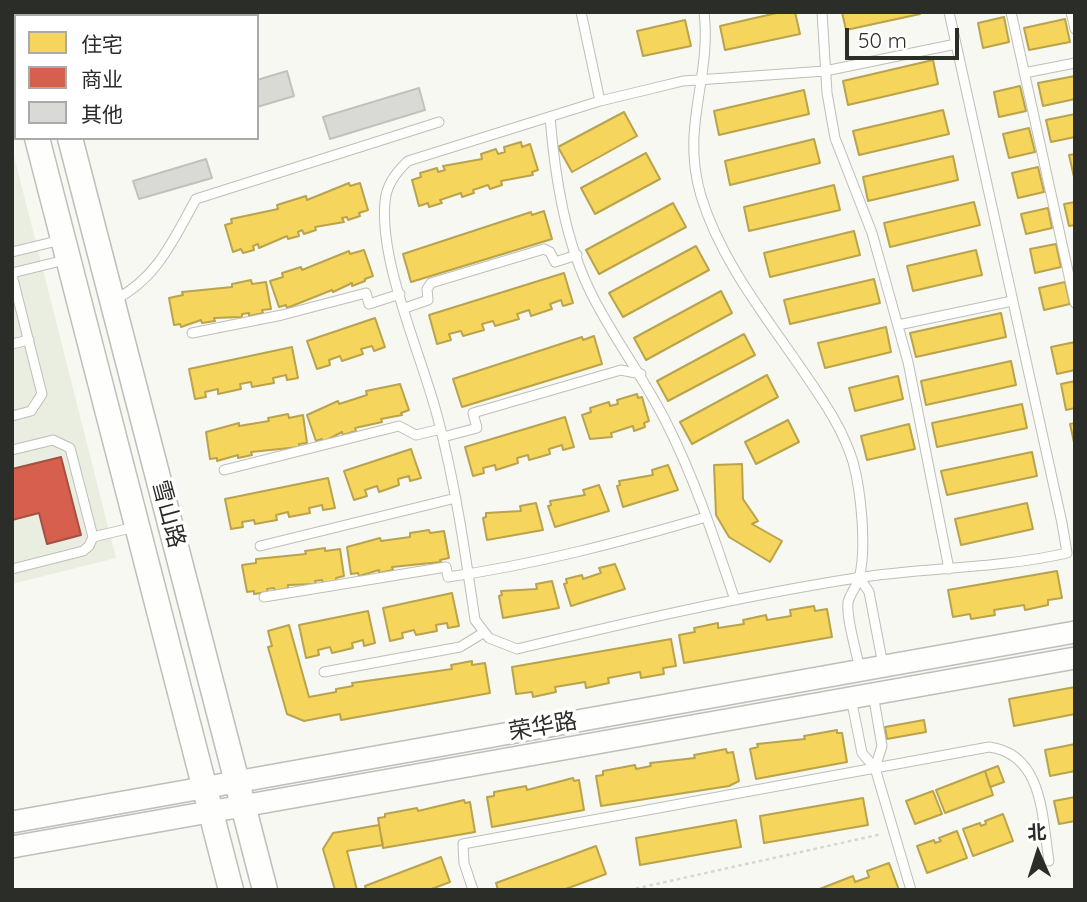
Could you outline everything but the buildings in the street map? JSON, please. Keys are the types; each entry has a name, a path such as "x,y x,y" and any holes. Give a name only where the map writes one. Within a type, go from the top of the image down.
{"main road":[{"name":"雪山路","path":"38,140 232,890"},
{"name":"雪山路","path":"71,140 265,890"}],"street":[{"name":"荣华路","path":"12,822 1075,632"},
{"name":"荣华路","path":"12,847 1075,658"}],"lane":[{"path":"581,12 600,101"},
{"path":"704,12 706,45 694,111 693,143 701,197 732,265 827,405 846,442 859,496 859,577 848,603 860,670"},
{"path":"821,12 825,72 838,149 872,233 898,325 949,569"},
{"path":"949,12 956,44 1012,301 1067,553 1009,564 859,577 735,600 517,649 497,644 483,633 475,620 456,498 442,433 400,294 386,235 385,202 389,185 400,168 408,162 600,101 683,81 825,72 956,44"},
{"path":"1011,12 1075,303"},
{"path":"1071,12 1075,29"},
{"path":"1024,73 1075,63"},
{"path":"550,117 557,176 577,255 593,297 641,374 685,461 735,600"},
{"path":"112,300 135,289 166,255 196,199 439,122"},
{"path":"12,252 65,249"},
{"path":"12,416 31,411 42,394 12,274 65,249"},
{"path":"405,308 428,300 427,289 431,283 544,249 555,262 577,255"},
{"path":"192,333 282,315 366,293 369,304 400,294"},
{"path":"898,325 1012,301"},
{"path":"12,344 29,340"},
{"path":"224,470 399,426 416,435 477,428 473,413 621,370 641,374"},
{"path":"12,450 52,440 70,448 93,537 89,547 83,551 12,569"},
{"path":"260,546 456,498"},
{"path":"264,597 446,567 448,577 569,556 706,517"},
{"path":"93,537 138,526"},
{"path":"859,577 869,592 883,666"},
{"path":"324,672 460,647 483,633"},
{"path":"873,694 881,746 875,768"},
{"path":"851,698 862,753 875,768 911,890"},
{"path":"473,890 464,863 463,845 982,748 997,748 1011,753 1023,762 1036,786 1049,861"}],"path":[{"path":"629,890 895,832"}],"shaded area":[{"path":"12,148 116,558 12,584"}]}
